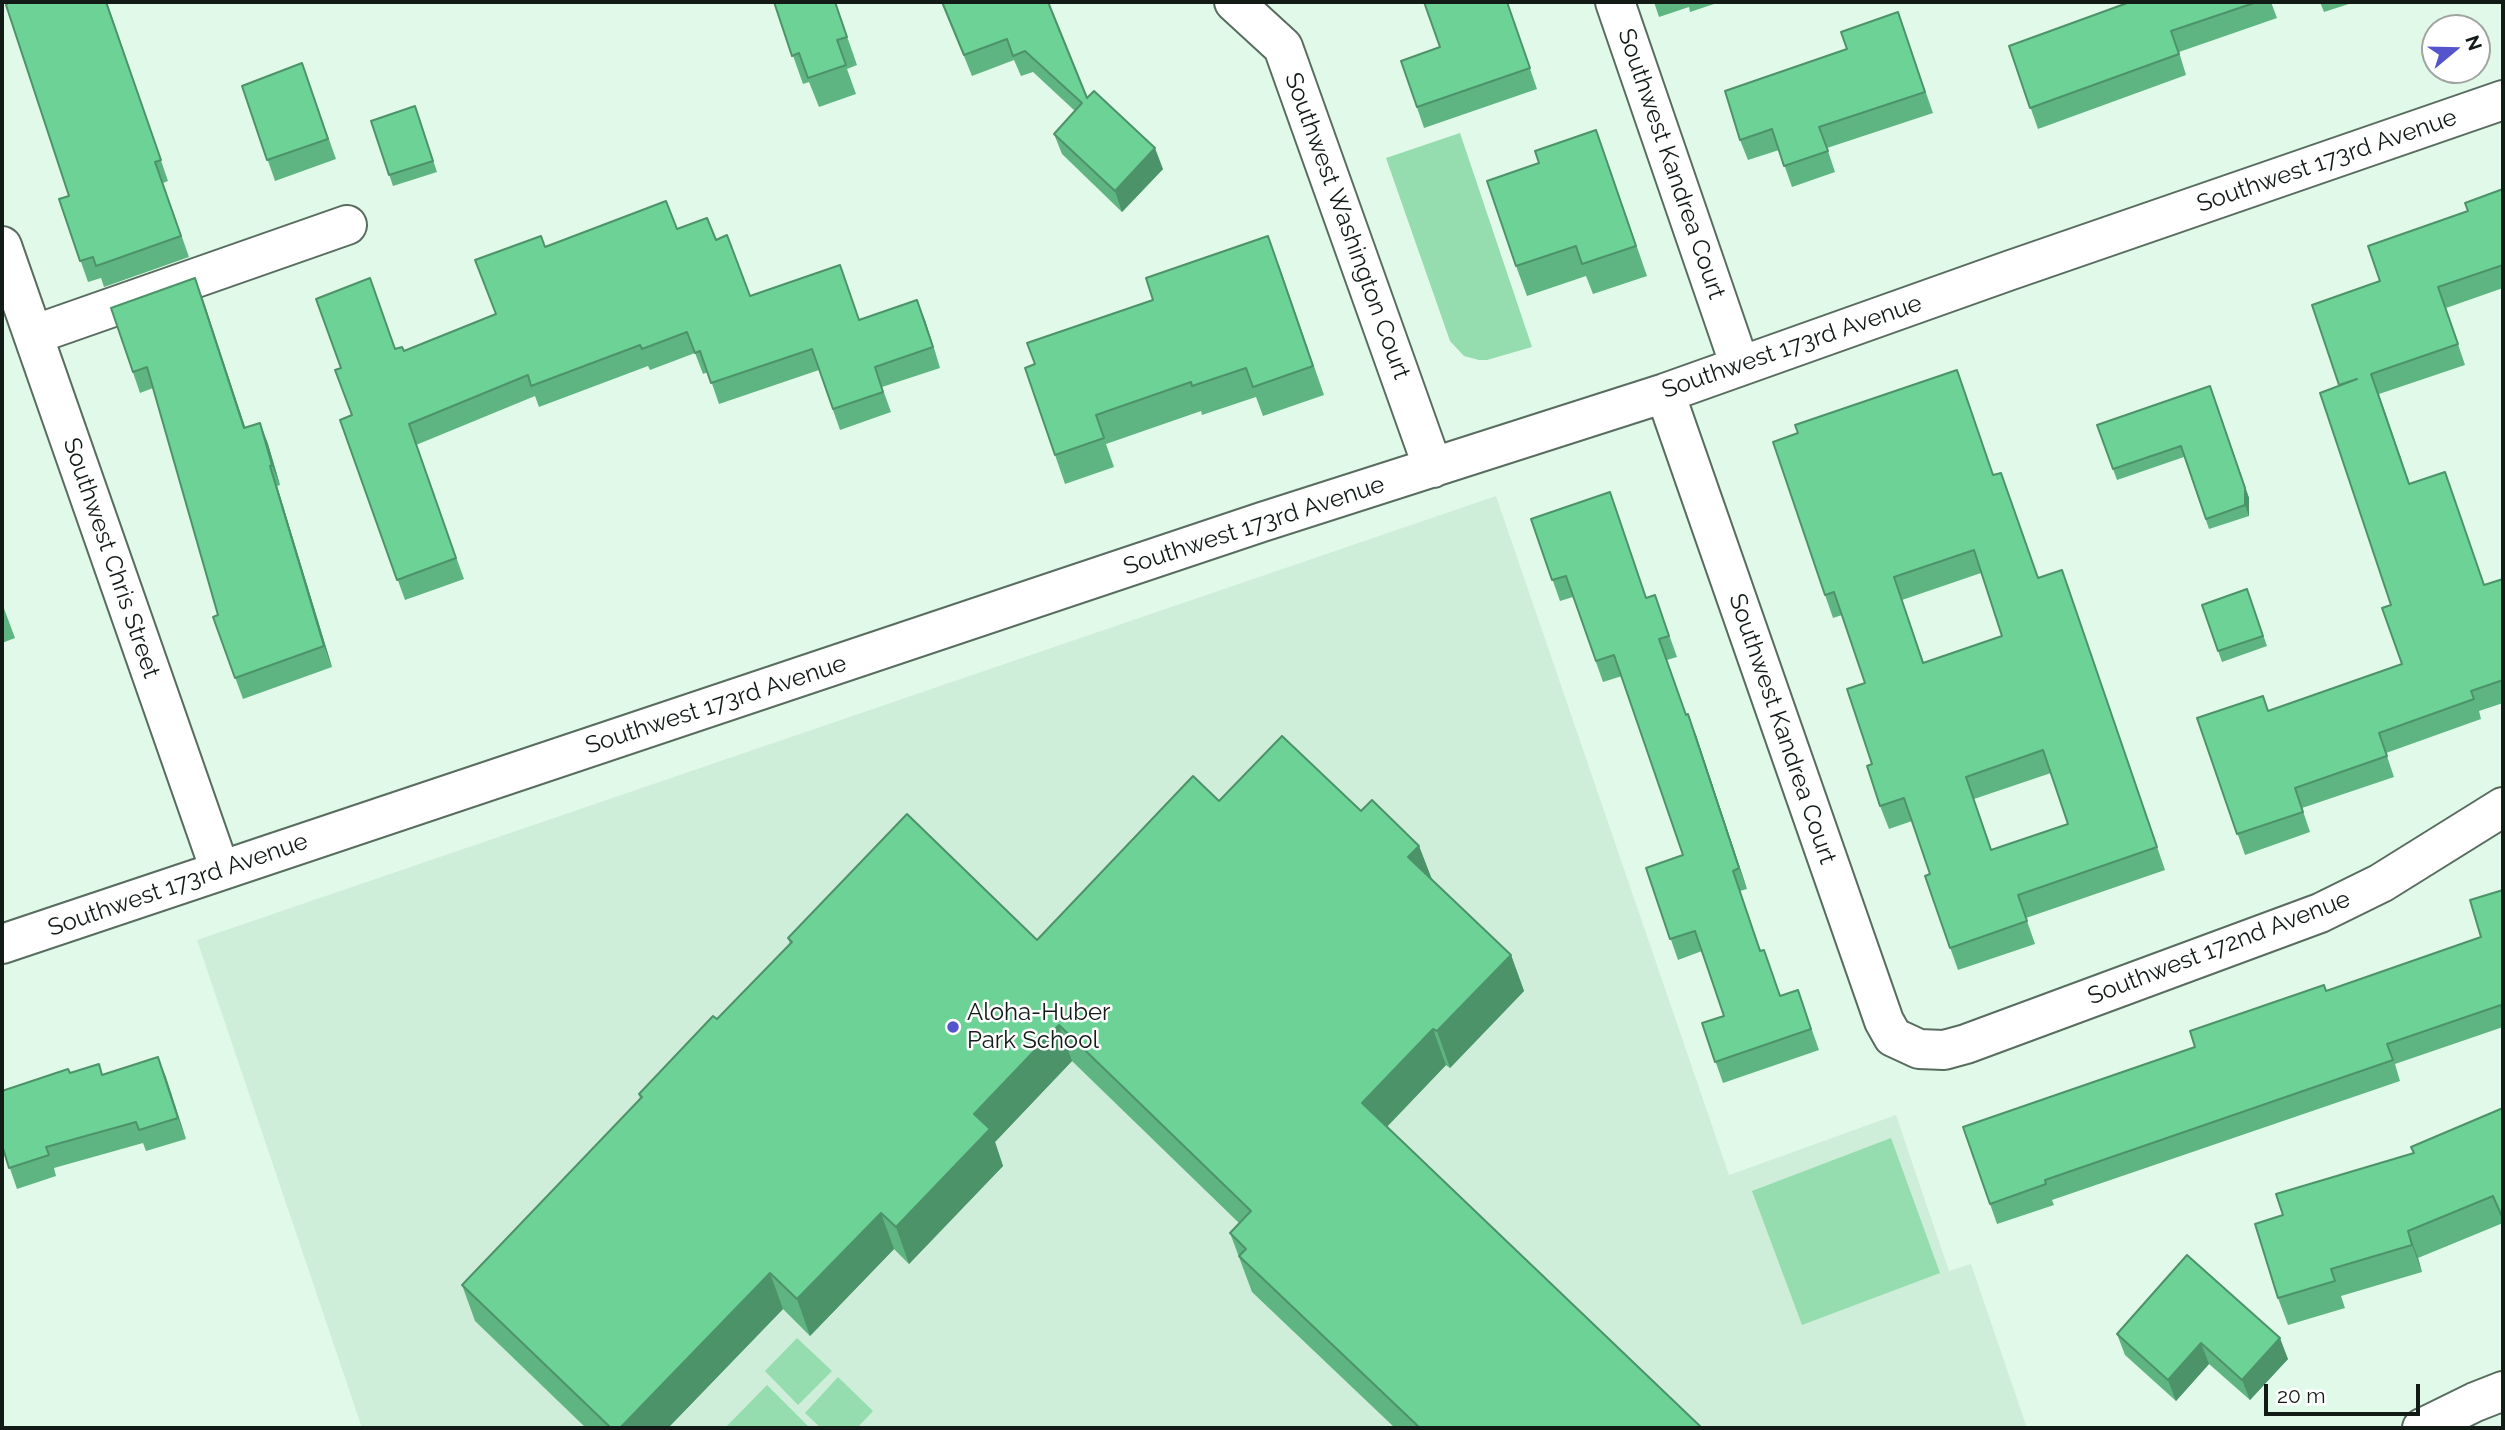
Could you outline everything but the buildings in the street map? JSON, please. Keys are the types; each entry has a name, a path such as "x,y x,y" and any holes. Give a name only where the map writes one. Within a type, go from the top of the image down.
{"street":[{"name":"Southwest Washington Court","path":"1234,2 1283,47 1433,468"},
{"name":"Southwest Kandrea Court","path":"1615,2 1740,366"},
{"name":"Southwest 173rd Avenue","path":"2,944 1262,522 1665,393 2503,100"},
{"path":"33,335 348,225"},
{"name":"Southwest Chris Street","path":"2,246 220,870"},
{"name":"Southwest Kandrea Court","path":"1665,393 1884,1021 1893,1037 1919,1049"},
{"name":"Southwest 172nd Avenue","path":"1919,1049 1944,1049 1966,1044 2320,913 2381,883 2503,807"},
{"path":"2422,1428 2503,1391"}],"shaded area":[{"name":"Aloha-Huber Park School","path":"1496,496 1729,1175 1896,1115 1949,1271 1971,1264 2027,1428 362,1428 197,940"}],"green space":[{"path":"1460,133 1532,347 1487,360 1464,356 1450,341 1386,158"},
{"path":"1891,1138 1940,1273 1802,1325 1752,1191"},
{"path":"797,1338 832,1371 798,1405 765,1371"},
{"path":"838,1377 873,1411 857,1428 821,1428 805,1413"},
{"path":"767,1385 810,1428 725,1428"}],"place":[{"name":"Aloha-Huber Park School","path":"953,1027"}]}
